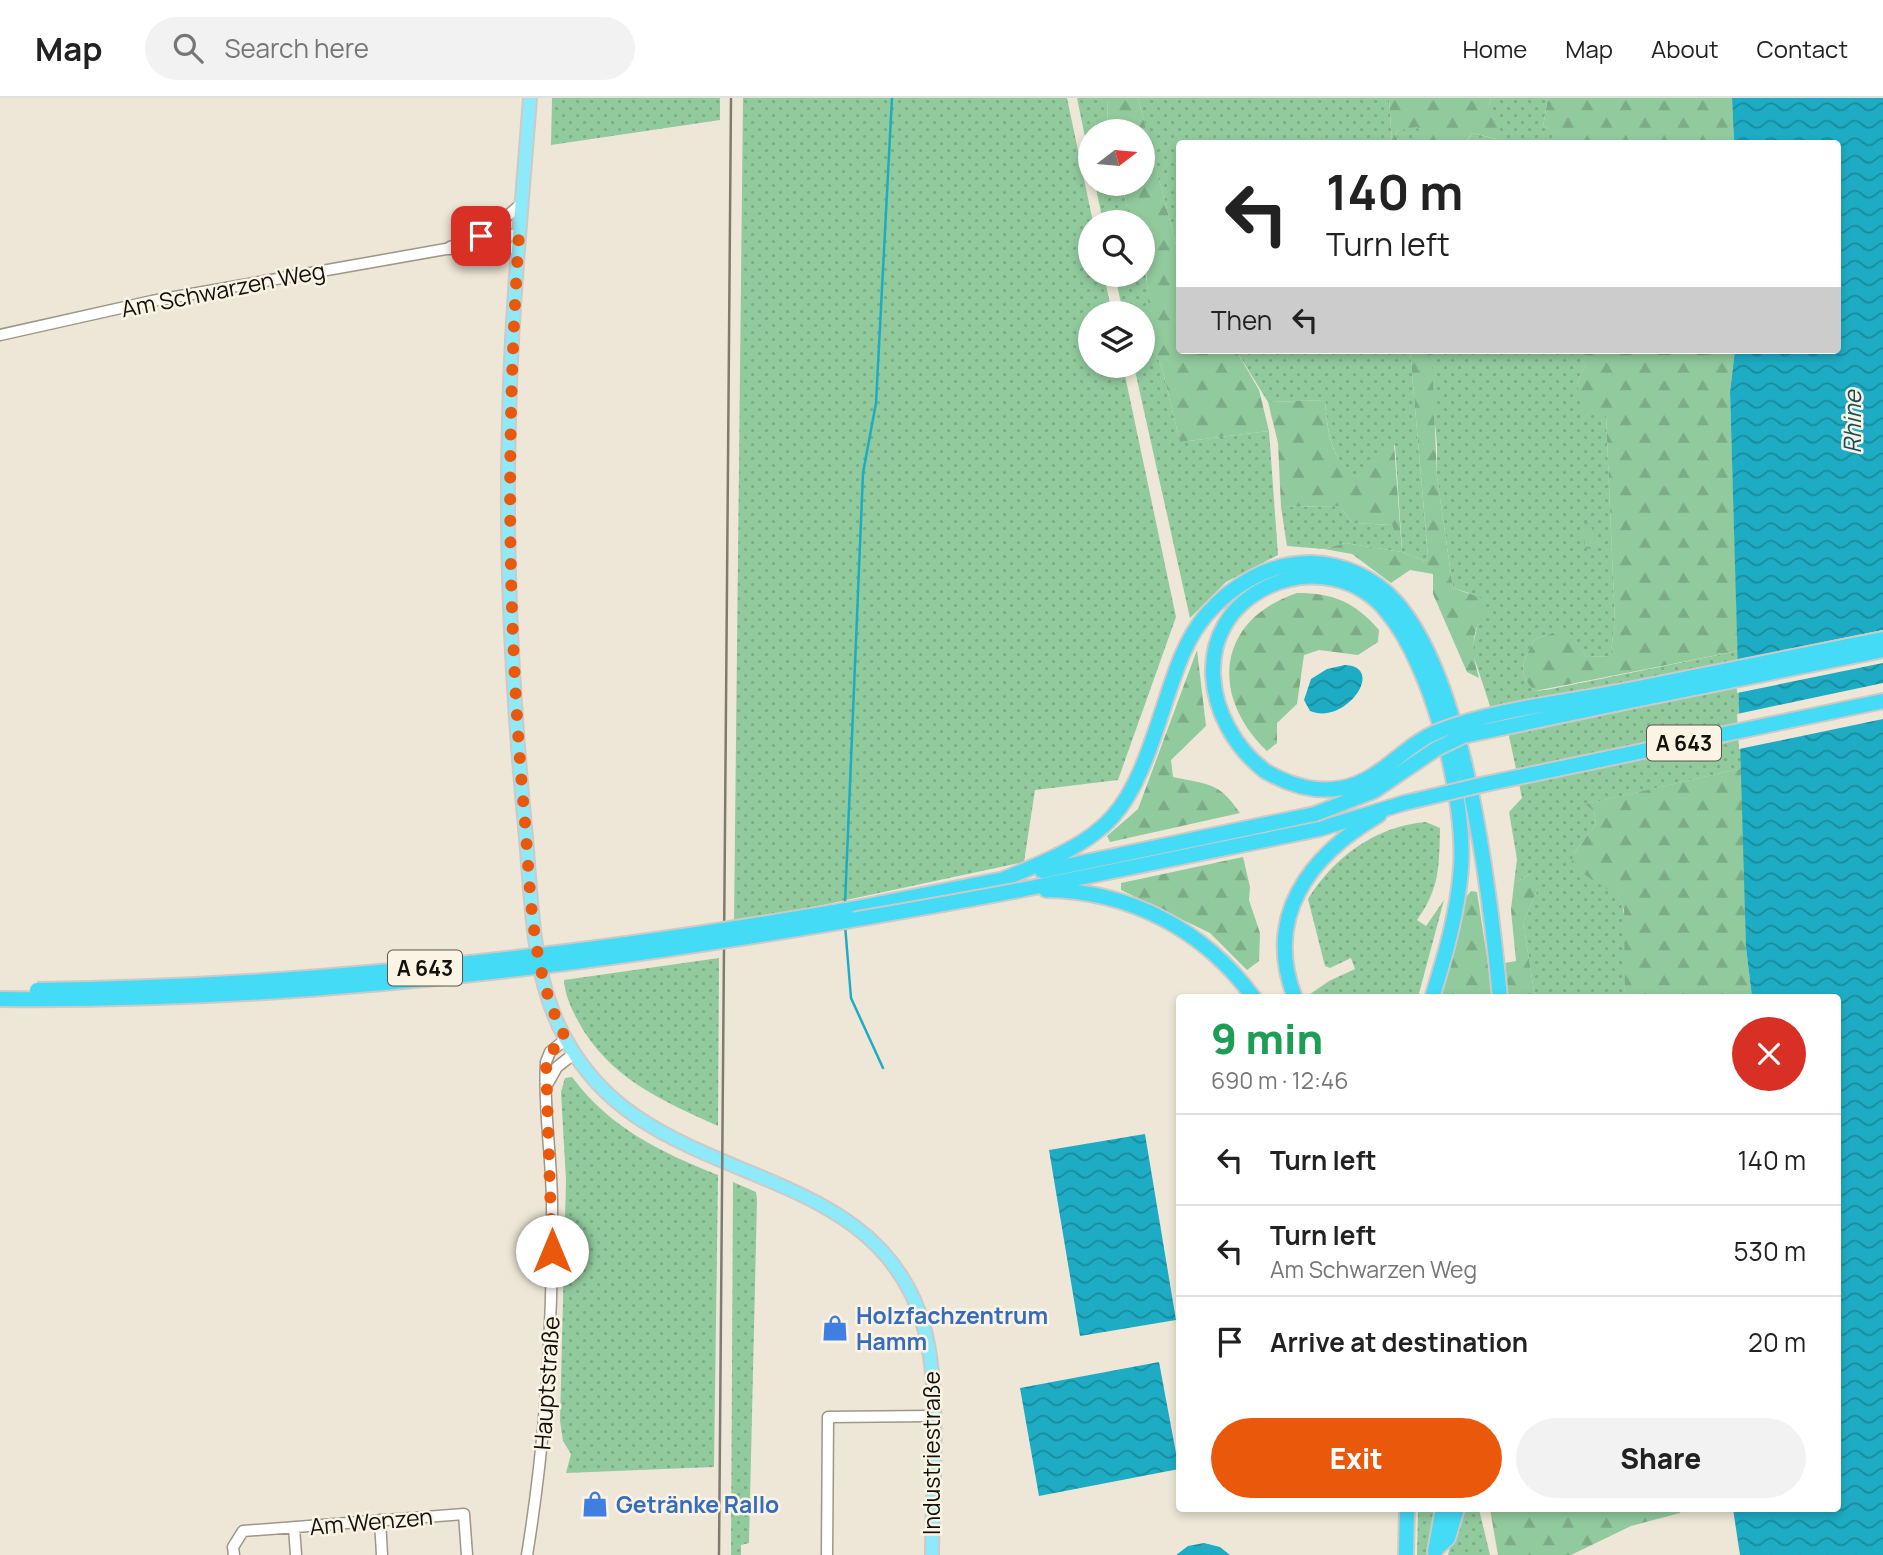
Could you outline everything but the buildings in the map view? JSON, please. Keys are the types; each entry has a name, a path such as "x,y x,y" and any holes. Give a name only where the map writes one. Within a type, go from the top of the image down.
{"highway":[{"path":"1001,880 1079,846 1102,829 1121,808 1142,771 1180,659 1191,635 1219,601 1251,578 1274,568 1310,563 1334,565 1356,573 1395,601 1419,637 1429,676 1444,743 1462,848 1459,887 1433,994"},
{"path":"1500,994 1489,905 1469,785 1429,676 1395,623 1376,600 1342,581 1305,576 1275,583 1238,609 1216,649 1212,679 1224,723 1251,761 1289,783 1329,790 1368,780 1425,737 1468,722 1883,639"},
{"name":"A 643","path":"0,990 313,976 527,957 754,926 1001,880 1332,809 1386,784 1436,749 1480,731 1883,650"},
{"name":"A 643","path":"0,999 272,992 530,970 744,940 1020,890 1319,829 1404,803 1883,701"},
{"path":"1294,994 1287,972 1284,942 1289,913 1300,886 1317,864 1353,831 1404,803"},
{"path":"1020,890 1094,895 1130,904 1164,918 1195,937 1224,960 1251,994"},
{"path":"1435,1552 1442,1512"},
{"path":"1435,1552 1448,1538 1456,1512"},
{"path":"1406,1513 1406,1555"}],"main road":[{"name":"Industriestraße","path":"530,98 518,241 508,470 514,698 539,962 547,995 575,1053 598,1083 637,1118 837,1212 869,1237 899,1273 914,1300 925,1329 930,1360 932,1555"}],"street":[{"name":"Am Schwarzen Weg","path":"446,249 487,234 521,204"},
{"name":"Am Schwarzen Weg","path":"487,234 518,241"},
{"name":"Am Schwarzen Weg","path":"0,335 166,299 446,249 518,241"},
{"name":"Hauptstraße","path":"527,1555 541,1451 550,1347 552,1202 548,1057 566,1039"},
{"path":"548,1084 557,1067 575,1053"},
{"path":"827,1555 828,1417 932,1416"},
{"name":"Am Wenzen","path":"234,1555 233,1547 243,1531 464,1514 467,1555"},
{"path":"380,1520 382,1555"},
{"path":"294,1527 296,1555"}],"green space":[{"path":"552,98 720,98 720,120 551,145"},
{"path":"743,98 1067,98 1078,150 1078,196 1088,196 1090,210 1078,210 1078,287 1107,287 1109,301 1078,301 1078,378 1126,378 1176,617 1118,780 1035,790 1024,862 734,924"},
{"path":"1077,98 1107,98 1108,119 1081,119"},
{"path":"1107,98 1138,98 1143,119 1108,119"},
{"path":"1138,98 1389,98 1392,140 1176,140 1176,244 1155,164 1155,119 1143,119"},
{"path":"1389,98 1491,98 1489,105 1502,120 1497,139 1472,133 1467,140 1425,140 1417,127 1396,131 1398,140 1392,140"},
{"path":"1491,98 1548,98 1543,126 1559,133 1560,140 1468,140 1472,133 1496,139 1489,105"},
{"path":"1548,98 1732,98 1734,140 1559,140 1558,133 1543,126"},
{"path":"1417,126 1425,140 1398,140 1396,131"},
{"path":"1155,164 1176,244 1176,354 1238,354 1259,390 1269,431 1180,442 1161,364 1155,353 1155,301 1148,301 1147,287 1155,287 1155,210 1127,210 1125,196 1155,196"},
{"path":"1098,196 1125,196 1127,210 1100,210"},
{"path":"1118,287 1147,287 1150,301 1120,301"},
{"path":"1155,353 1161,364 1180,442 1269,431 1278,555 1226,582 1190,618 1137,378 1155,378"},
{"path":"1238,354 1410,354 1428,557 1425,561 1402,552 1345,543 1324,549 1287,546 1281,507 1339,506 1353,523 1392,525 1402,549 1395,445 1357,478 1341,463 1336,454 1329,433 1325,400 1268,402"},
{"path":"1410,354 1430,354 1437,477 1453,588 1484,599 1486,607 1477,625 1474,642 1479,678 1467,672 1433,594 1433,574 1410,570 1391,583 1352,554 1324,549 1345,543 1402,552 1425,561 1428,556"},
{"path":"1428,354 1586,354 1586,364 1577,383 1606,415 1615,624 1610,656 1587,657 1569,633 1555,632 1535,639 1523,666 1525,678 1535,691 1546,690 1738,651 1743,768 1587,804 1594,812 1596,824 1573,854 1617,895 1621,903 1626,943 1625,994 1535,994 1523,922 1537,891 1530,874 1514,883 1517,859 1509,812 1522,798 1508,731 1490,706 1472,651 1478,622 1469,593 1453,588 1437,477 1437,445"},
{"path":"1586,354 1735,354 1730,392 1738,651 1535,691 1525,678 1523,666 1535,639 1555,632 1569,632 1587,657 1610,656 1615,624 1606,416 1582,413 1577,383 1586,364"},
{"path":"1325,400 1329,433 1336,454 1341,463 1358,477 1394,444 1402,552 1392,525 1353,523 1339,506 1281,507 1278,443 1268,402"},
{"path":"1586,522 1593,530 1597,548 1586,549 1580,530"},
{"path":"1297,593 1332,597 1352,606 1379,630 1378,642 1358,655 1319,650 1304,655 1297,704 1277,723 1277,743 1267,751 1248,729 1236,706 1230,684 1230,661 1237,640 1250,621 1270,605"},
{"path":"1197,650 1206,726 1171,760 1173,777 1212,786 1225,795 1240,813 1110,842 1107,836 1138,809"},
{"path":"1743,768 1746,948 1752,994 1625,994 1624,910 1618,896 1571,866 1573,854 1596,824 1594,812 1586,804"},
{"path":"1426,822 1440,828 1437,877 1430,898 1417,920 1426,926 1444,900 1419,994 1310,994 1329,981 1355,969 1351,958 1330,968 1325,966 1308,899 1330,870 1358,846 1390,830"},
{"path":"1243,857 1250,887 1249,900 1260,933 1259,961 1247,970 1210,933 1121,890 1121,883"},
{"path":"1530,874 1535,875 1537,891 1523,922 1535,994 1508,994 1505,963 1516,961 1511,910 1514,883"},
{"path":"1471,891 1477,892 1493,994 1440,994 1466,897"},
{"path":"719,958 718,1126 657,1097 605,1058 590,1041 575,1016 564,980"},
{"path":"572,1077 603,1111 620,1124 656,1147 718,1175 714,1467 566,1473 571,1454 563,1441 560,1421 566,1180 561,1092 565,1078"},
{"path":"733,1182 756,1192 757,1199 749,1543 741,1545 741,1555 731,1555"},
{"path":"1418,1512 1434,1512 1427,1555 1417,1555"},
{"path":"1459,1512 1480,1512 1490,1555 1448,1555"},
{"path":"1491,1512 1680,1512 1631,1526 1571,1555 1498,1555"}],"water":[{"name":"Rhine","path":"1732,98 1883,98 1883,1555 1740,1555 1733,1512 1841,1512 1841,994 1752,994 1746,948 1730,392 1735,354 1841,354 1841,140 1734,140"},
{"path":"1345,665 1357,668 1362,675 1362,684 1356,694 1348,704 1336,710 1323,713 1310,711 1304,700 1311,679 1327,669"},
{"path":"1145,1134 1176,1320 1080,1336 1049,1150"},
{"path":"1159,1362 1176,1453 1176,1470 1039,1496 1020,1388"},
{"path":"1204,1543 1220,1547 1230,1555 1176,1555 1188,1546"}],"pier":[{"path":"1883,630 1883,663 1737,693 1735,660"},
{"path":"1883,683 1883,719 1739,749 1737,714"}],"waterway":[{"path":"845,904 863,473 876,403 892,98"},
{"path":"845,925 851,998 883,1068"}],"railway":[{"path":"719,1555 731,98"}],"place":[{"name":"Holzfachzentrum Hamm","path":"835,1328"},
{"name":"Getränke Rallo","path":"595,1504"}],"route":[{"path":"481,236 519,235 509,416 510,612 514,698 539,962 547,995 566,1039 550,1052 546,1062 552,1178 552,1251"}]}
